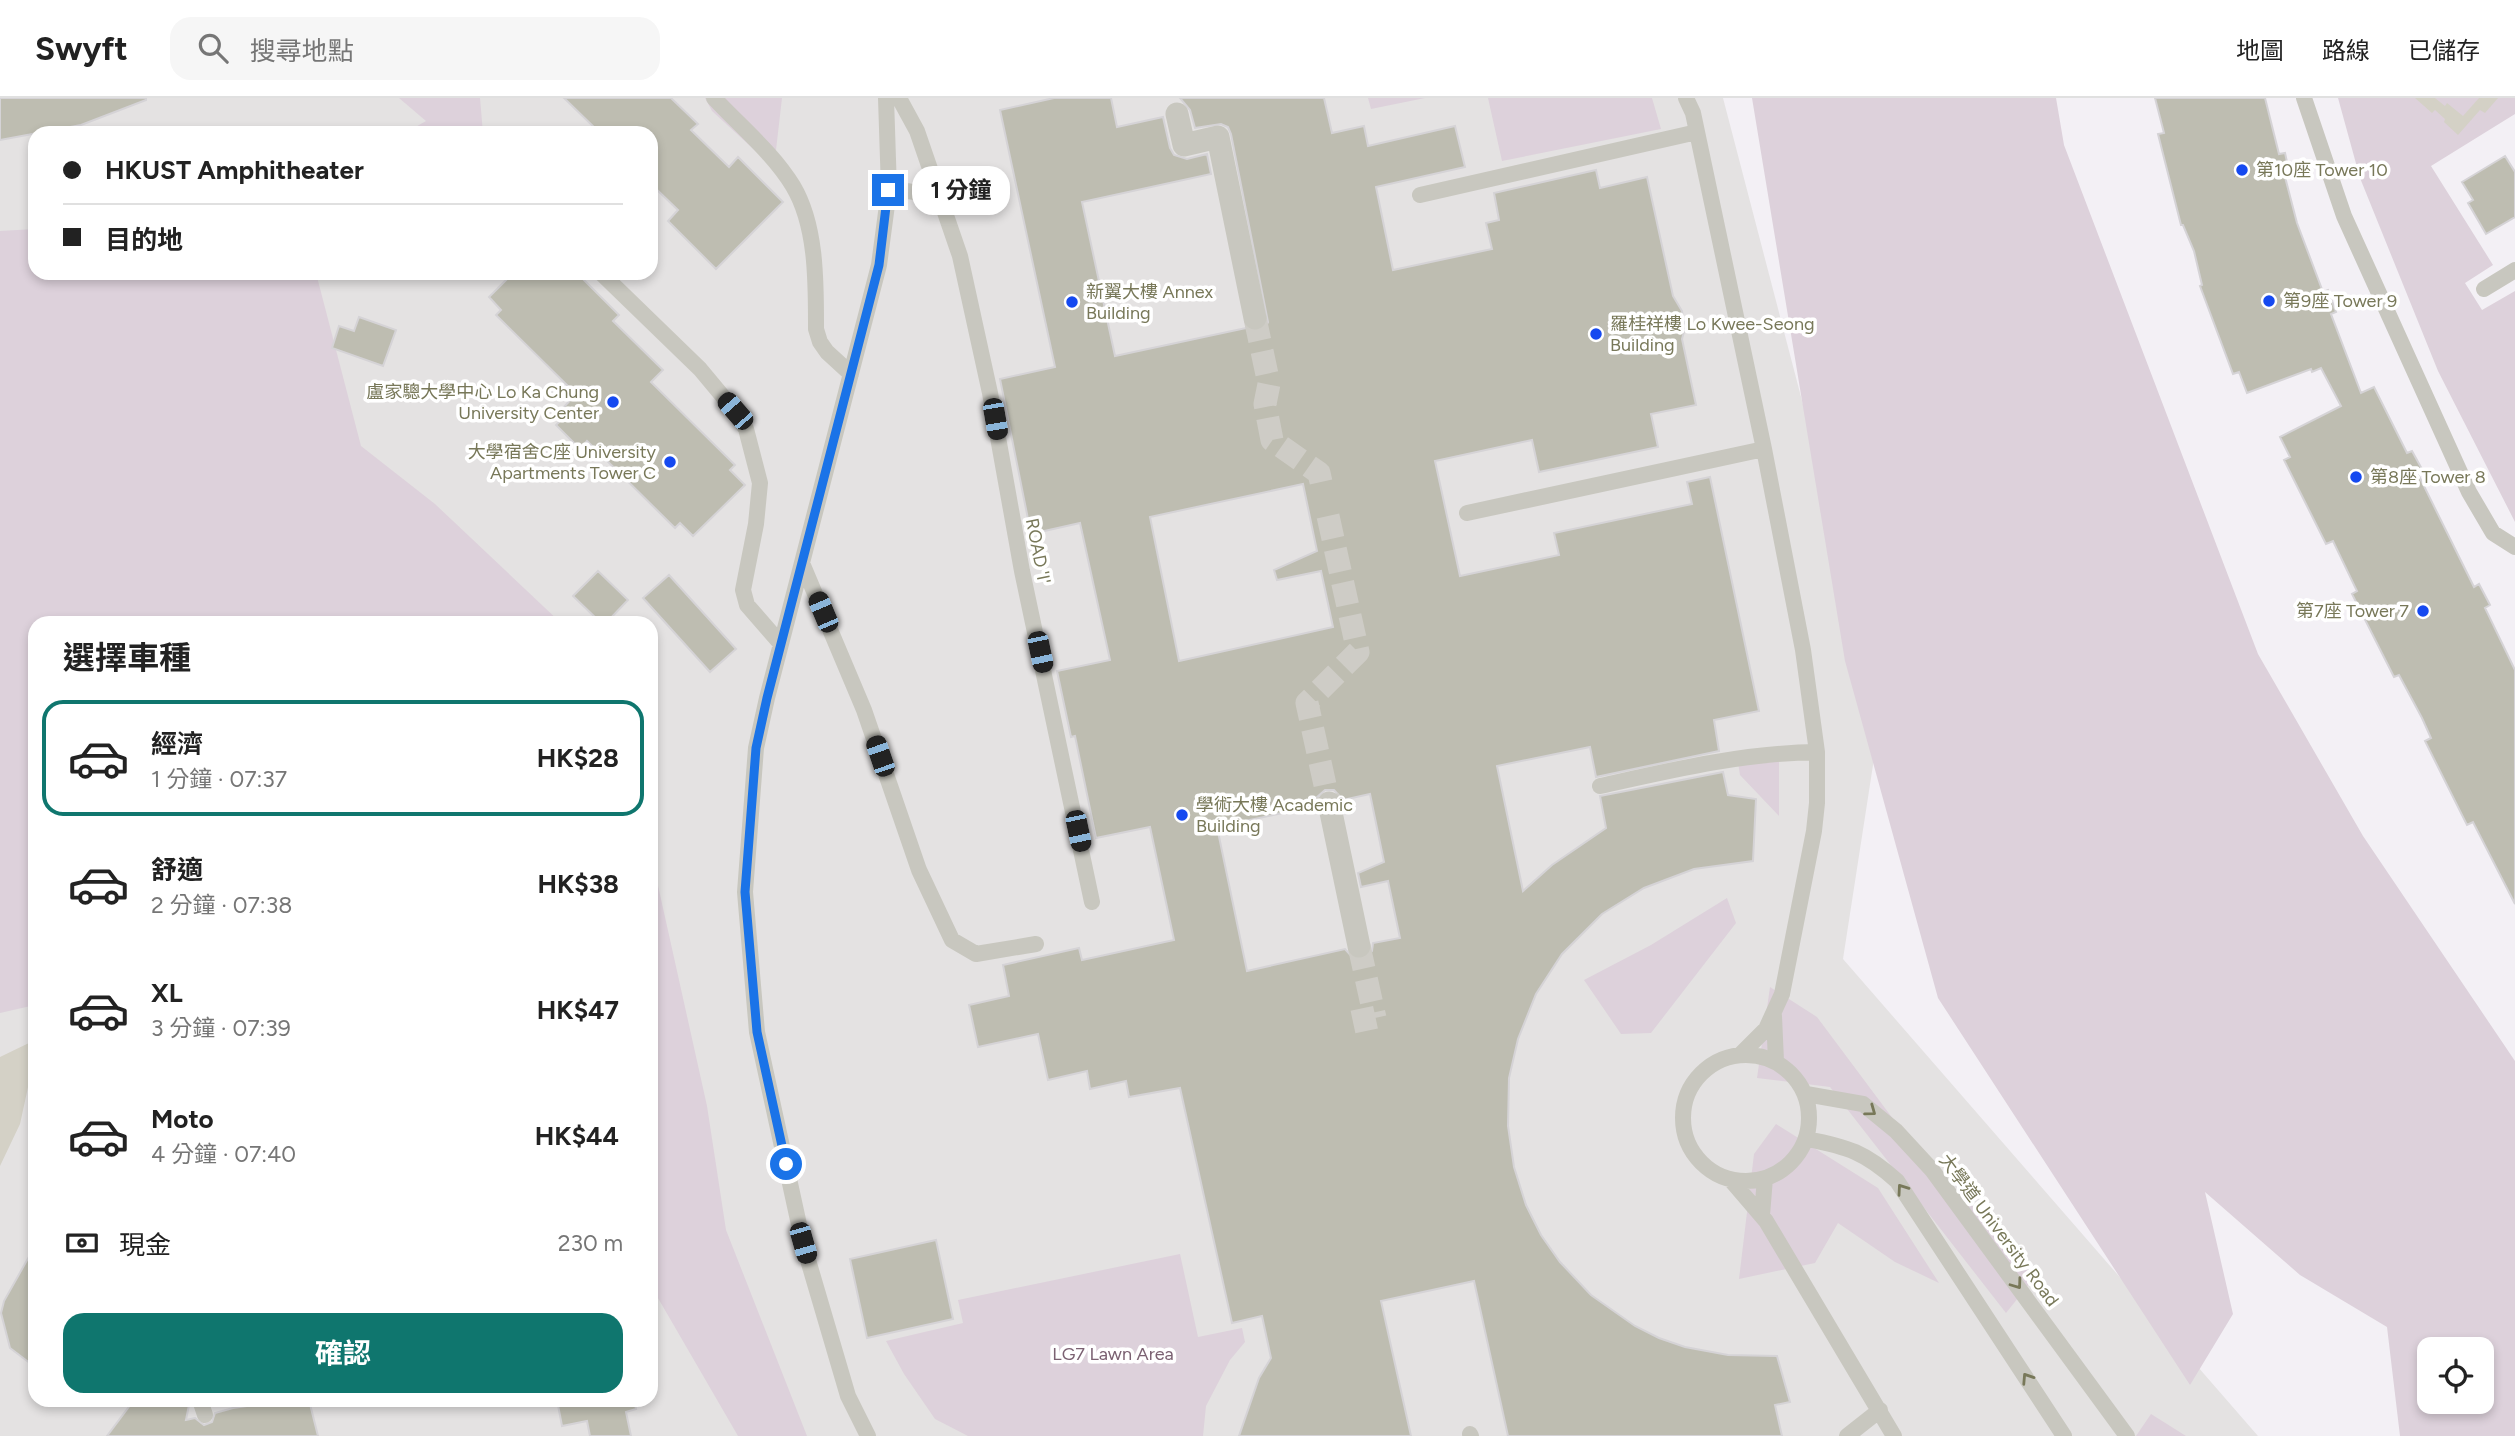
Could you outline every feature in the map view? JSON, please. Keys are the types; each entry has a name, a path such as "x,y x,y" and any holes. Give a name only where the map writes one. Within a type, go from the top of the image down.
{"street":[{"path":"1178,114 1184,145 1218,137 1255,318"},
{"path":"1329,803 1359,946"}],"lane":[{"path":"714,98 777,165 793,187 811,240 816,329 820,342 850,374"},
{"path":"868,1436 848,1396 803,1243 757,1032 745,892 756,748 879,265 888,190 886,98"},
{"name":"ROAD 'I'","path":"899,98 917,131 960,256 990,393 1022,571 1092,902"},
{"path":"1686,98 1693,113 1764,449 1803,650 1817,752 1814,831 1782,994 1766,1029 1741,1054"},
{"path":"2304,98 2344,216 2469,492 2493,533 2515,547"},
{"path":"1420,195 1697,132"},
{"path":"888,190 914,191 929,196 943,208"},
{"path":"2484,289 2515,270"},
{"path":"608,280 700,369 735,411 746,429 760,483 756,524 743,590 747,605 781,644"},
{"path":"1467,513 1764,449"},
{"path":"802,563 864,710 919,870 952,940 976,954 1036,944"},
{"path":"1600,786 1727,758 1784,752 1817,752"},
{"path":"1774,1013 1776,1061"},
{"path":"1741,1054 1776,1061 1799,1081 1806,1094 1810,1117 1807,1139 1797,1156 1783,1169 1765,1178 1748,1181 1730,1179 1710,1170 1694,1155 1685,1135 1683,1113 1688,1091 1701,1073 1719,1060 1741,1054"},
{"name":"大學道 University Road","path":"1806,1094 1863,1104 1896,1130 1933,1170 2127,1436"},
{"path":"1807,1139 1851,1149 1874,1160 1897,1181 2064,1436"},
{"path":"1762,1215 1765,1178"},
{"path":"1730,1179 1762,1215 1894,1436"},
{"path":"1847,1436 1880,1410"}],"shaded area":[{"path":"0,98 1723,98 1882,707 1843,959 2258,1436 0,1436"},
{"path":"2415,98 2435,98 2445,106 2447,103 2463,116 2479,98 2498,98 2485,113 2480,110 2458,135 2435,110 2432,113"},
{"path":"28,1043 28,1087 20,1124 0,1166 0,1057"}],"green space":[{"path":"399,98 480,98 482,126 417,126 426,121"},
{"path":"705,98 782,98 776,150 761,156 712,111"},
{"path":"1368,98 1425,98 1371,109"},
{"path":"1488,98 1652,98 1661,129 1502,161"},
{"path":"1752,98 2056,98 2064,145 2258,654 2363,836 2515,1061 2515,1436 2400,1436 2387,1327 2300,1275 2205,1192 2233,1314 2190,1385 1938,998 1845,661"},
{"path":"2338,98 2515,98 2515,114 2431,166 2493,265 2465,283 2482,310 2515,291 2515,522 2438,371 2360,178"},
{"path":"28,229 28,280 318,280 361,446 435,504 554,616 28,616 28,1007 0,1013 0,231"},
{"path":"1779,753 1779,816 1740,775 1737,756"},
{"path":"658,886 707,1106 726,1230 807,1436 738,1436 658,1298"},
{"path":"1727,898 1736,923 1651,1033 1621,1034 1584,980 1651,945"},
{"path":"1770,987 1817,1017 1920,1155 2012,1244 2038,1273 2006,1313 1830,1087 1757,1078"},
{"path":"1776,1124 1878,1188 1939,1283 1895,1262 1838,1223 1815,1263 1739,1279 1754,1154"},
{"name":"LG7 Lawn Area","path":"1180,1254 1198,1337 1242,1328 1245,1342 1230,1360 1206,1406 1203,1436 968,1436 935,1419 904,1374 886,1341 963,1323 958,1300"},
{"path":"2151,1414 2186,1436 2136,1436"}],"building":[{"path":"0,98 146,98 81,125 28,126 28,135 0,140"},
{"path":"564,98 671,98 698,124 691,130 729,167 738,157 783,202 716,269 668,221 678,210 658,191 658,126 593,126"},
{"name":"學術大樓 Academic Building","path":"1054,98 1111,98 1117,127 1163,117 1174,155 1187,159 1207,154 1211,174 1082,202 1115,356 1246,328 1258,331 1265,328 1268,322 1231,134 1228,127 1221,124 1195,128 1190,110 1180,98 1324,98 1332,133 1364,126 1368,146 1455,126 1465,167 1376,187 1393,270 1492,249 1486,223 1499,220 1494,193 1596,170 1600,188 1647,177 1673,296 1682,311 1685,328 1682,339 1696,405 1651,414 1658,447 1539,472 1532,440 1435,461 1460,576 1559,555 1554,533 1692,504 1687,482 1710,477 1759,711 1714,720 1719,751 1596,777 1590,747 1497,766 1523,891 1552,865 1606,828 1600,796 1723,772 1728,795 1756,799 1753,861 1694,869 1644,888 1602,914 1562,954 1536,994 1518,1039 1509,1078 1508,1126 1514,1167 1526,1205 1541,1235 1560,1262 1591,1295 1635,1326 1659,1338 1685,1347 1728,1355 1777,1356 1790,1402 1775,1405 1782,1436 1508,1436 1474,1281 1381,1301 1411,1436 1239,1436 1259,1378 1271,1358 1262,1316 1232,1323 1180,1088 1129,1097 1126,1081 1090,1089 1087,1071 1048,1080 1038,1034 978,1047 969,1005 1009,996 1003,965 1079,948 1082,960 1174,940 1150,827 1096,838 1075,736 1071,737 1057,671 1110,660 1080,523 1031,534 1000,379 1055,367 1000,110","holes":["1303,484 1317,551 1274,570 1277,580 1321,571 1333,627 1179,661 1150,517","1325,790 1334,790 1343,800 1370,794 1384,862 1358,873 1361,887 1388,881 1400,938 1373,943 1372,951 1363,959 1354,959 1345,949 1247,971 1217,827 1315,806 1316,798"]},
{"path":"2155,98 2265,98 2279,154 2285,153 2290,175 2285,177 2297,223 2323,292 2328,290 2336,312 2331,314 2361,393 2374,387 2407,453 2412,451 2423,471 2418,474 2474,587 2479,584 2490,605 2485,608 2515,670 2515,904 2473,822 2467,825 2425,741 2431,738 2422,718 2399,675 2394,677 2352,594 2357,591 2333,541 2326,544 2284,460 2290,457 2280,437 2341,406 2321,368 2312,372 2311,369 2247,393 2239,372 2233,374 2200,286 2202,285 2194,251 2181,225 2158,134 2164,133"},
{"path":"2505,156 2515,172 2515,217 2486,234 2468,203 2473,200 2462,182"},
{"name":"盧家驄大學中心 Lo Ka Chung University Center","path":"506,280 584,280 619,315 613,321 663,370 651,382 735,465 730,470 745,485 693,536 680,523 675,528 587,441 580,449 556,425 567,414 562,409 576,394 496,315 501,310 489,297"},
{"path":"359,317 396,330 383,366 332,348 339,326 354,331"},
{"path":"598,571 628,600 613,616 594,616 573,596"},
{"path":"669,575 736,649 710,672 643,598"},
{"path":"936,1240 953,1319 867,1338 850,1259"},
{"path":"28,1258 28,1362 10,1348 1,1313 4,1301"},
{"path":"129,1407 189,1407 186,1420 195,1418 204,1425 212,1422 215,1413 233,1408 311,1407 318,1436 107,1436"},
{"path":"558,1407 636,1407 626,1412 631,1436 590,1436 587,1421 562,1426"}],"tunnel":[{"path":"1255,318 1269,384 1265,404 1272,440 1319,473 1321,482"},
{"path":"1328,516 1358,652 1307,703 1329,803"},
{"path":"1359,946 1375,1018"},
{"path":"1353,1022 1381,1016"}],"place":[{"name":"第10座 Tower 10","path":"2242,170"},
{"name":"第9座 Tower 9","path":"2269,301"},
{"name":"新翼大樓 Annex Building","path":"1072,302"},
{"name":"羅桂祥樓 Lo Kwee-Seong Building","path":"1596,334"},
{"name":"盧家驄大學中心 Lo Ka Chung University Center","path":"613,402"},
{"name":"大學宿舍C座 University Apartments Tower C","path":"670,462"},
{"name":"第8座 Tower 8","path":"2356,477"},
{"name":"第7座 Tower 7","path":"2423,611"},
{"name":"學術大樓 Academic Building","path":"1182,815"}],"route":[{"path":"786,1164 757,1032 745,892 756,748 879,265 888,190"}]}
